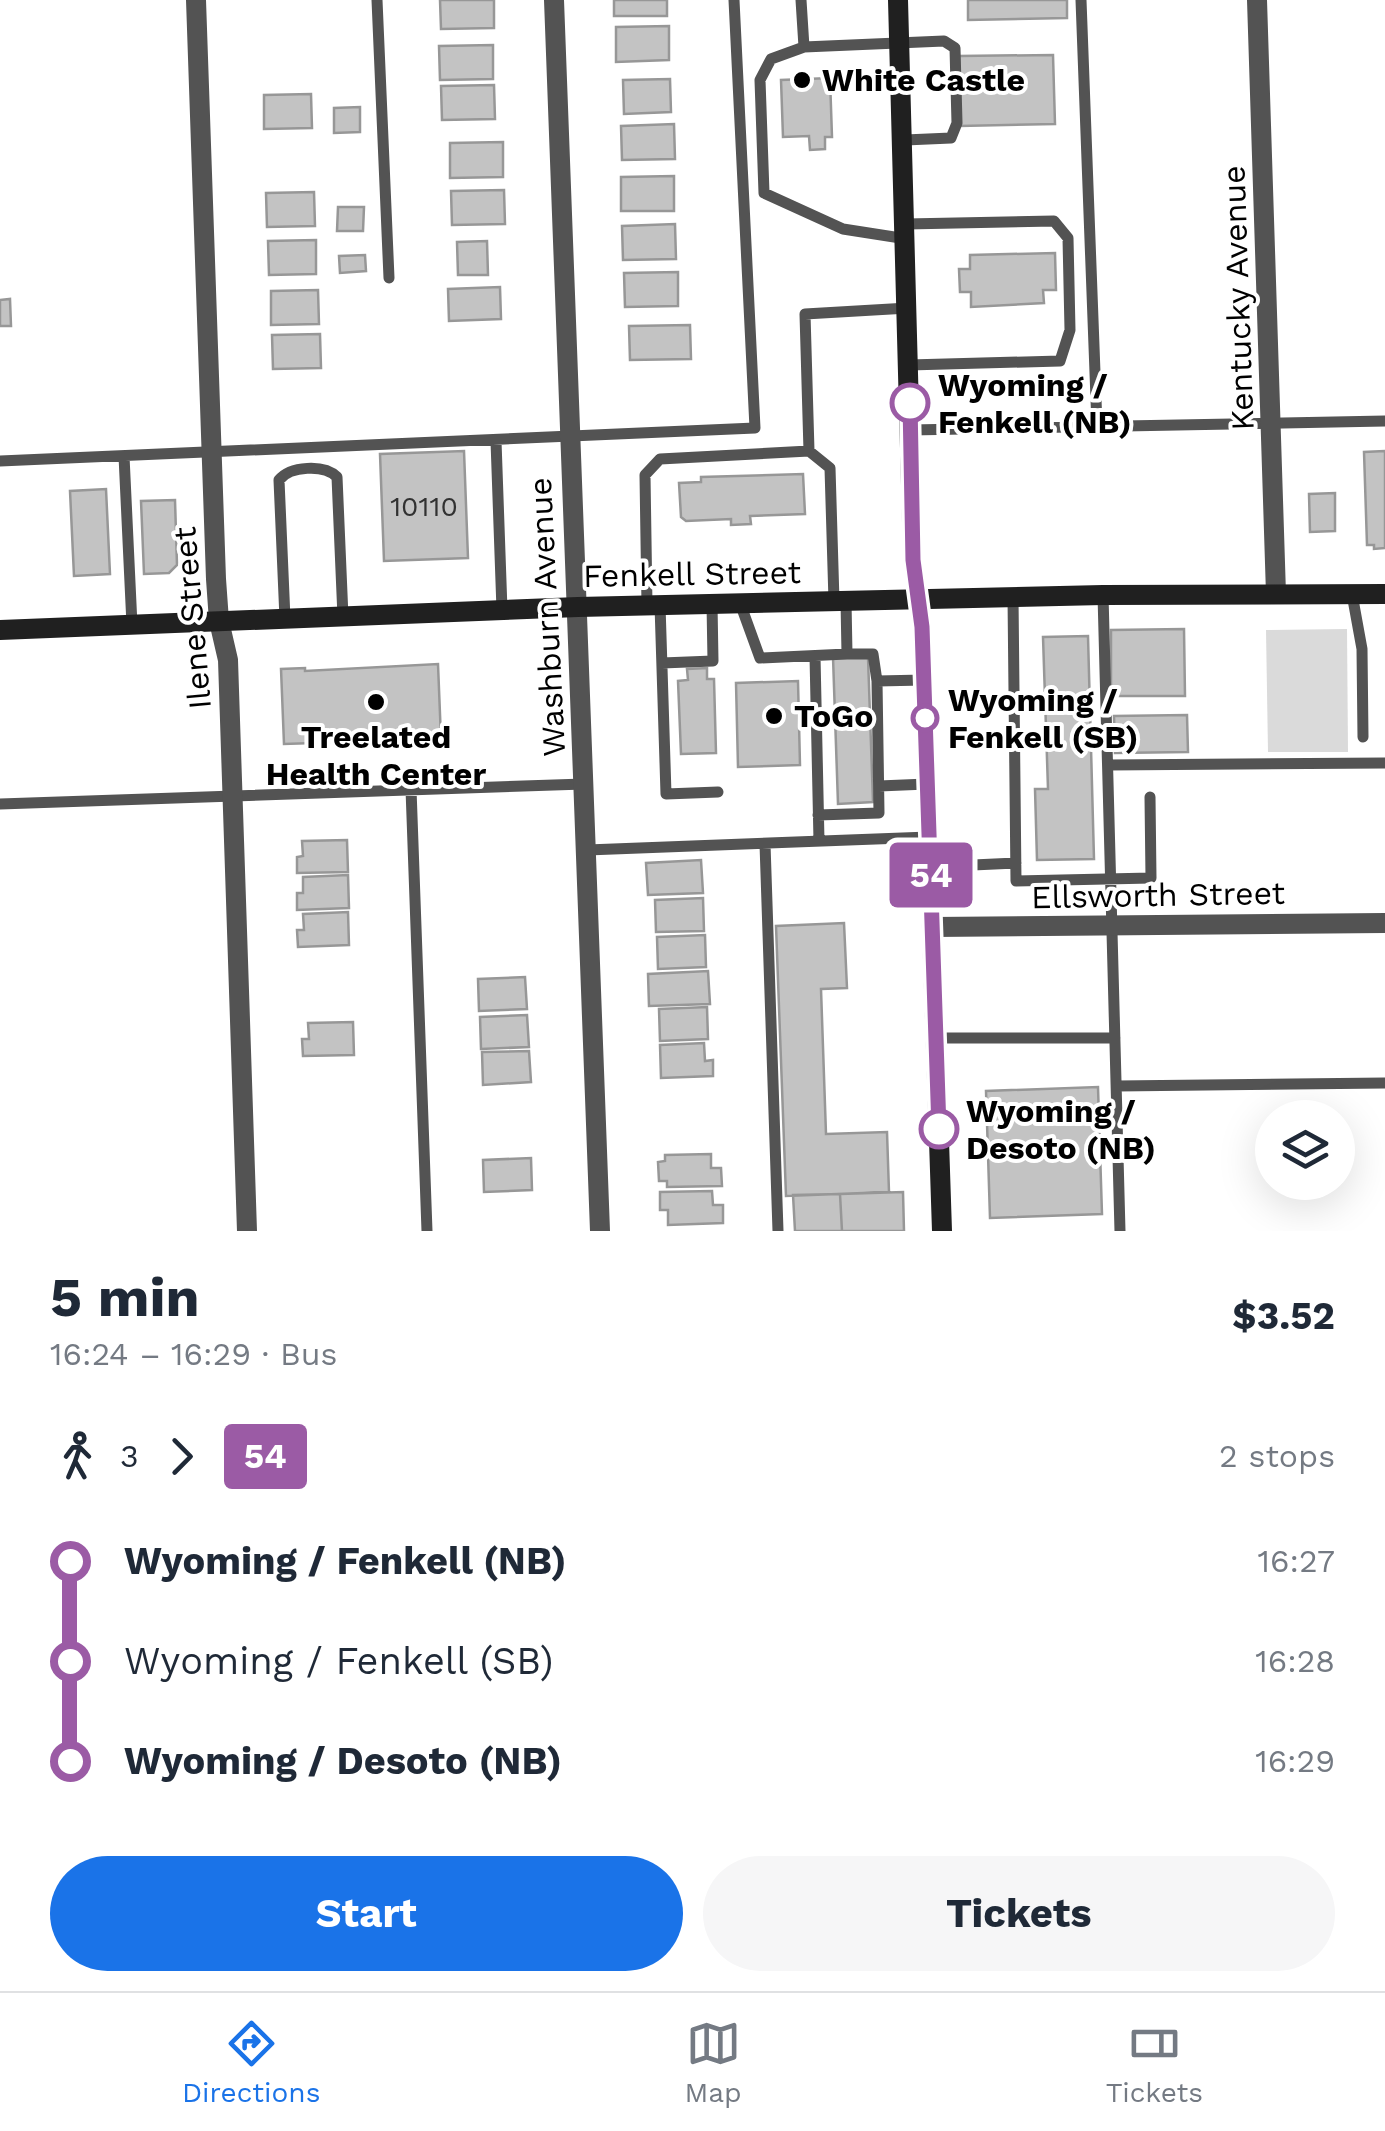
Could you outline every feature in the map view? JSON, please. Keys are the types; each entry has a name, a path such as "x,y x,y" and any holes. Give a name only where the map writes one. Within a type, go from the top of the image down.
{"street":[{"name":"Ilene Street","path":"196,0 219,622 228,660 247,1231"},
{"name":"Washburn Avenue","path":"554,0 600,1231"},
{"path":"898,0 913,560 924,680 942,1231"},
{"name":"Kentucky Avenue","path":"1257,0 1276,594"},
{"name":"Fenkell Street","path":"0,630 578,607 1103,595 1385,594"},
{"name":"Ellsworth Street","path":"932,928 1385,923"}],"lane":[{"path":"377,0 389,278"},
{"path":"0,461 755,428 734,0"},
{"path":"801,0 804,47"},
{"path":"1081,0 1098,426"},
{"path":"904,140 951,138 957,123 954,48 944,41 804,47 771,58 760,80 764,193 843,229 906,232 1054,221 1068,238 1070,330 1060,361 909,365"},
{"path":"809,451 805,314 908,308"},
{"path":"910,430 1385,421"},
{"path":"496,441 502,610"},
{"path":"718,792 666,794 662,663 654,606 646,475 660,459 809,451 830,468 846,654"},
{"path":"124,456 132,625"},
{"path":"285,619 279,480 290,470 328,470 337,477 343,616"},
{"path":"1352,594 1362,650 1364,737"},
{"path":"1103,595 1120,1231"},
{"path":"1013,598 1016,881 1151,878 1150,797"},
{"path":"740,603 760,658 873,654 879,813 818,815"},
{"path":"662,663 713,661 712,604"},
{"path":"815,656 819,841"},
{"path":"877,682 924,680"},
{"path":"1108,765 1385,763"},
{"path":"0,804 584,784"},
{"path":"879,786 927,784"},
{"path":"411,789 427,1231"},
{"path":"586,850 929,837"},
{"path":"765,844 778,1231"},
{"path":"930,868 1016,862"},
{"path":"936,1038 1115,1038"},
{"path":"1116,1086 1385,1083"}],"shaded area":[{"path":"1347,629 1348,752 1268,752 1266,630"}],"building":[{"path":"440,0 494,0 494,28 441,29"},
{"path":"614,0 667,0 667,16 614,16"},
{"path":"968,0 1067,0 1067,18 968,20"},
{"path":"669,26 669,60 616,62 616,27"},
{"path":"493,45 493,79 440,80 439,46"},
{"path":"1053,55 1055,124 960,126 959,56"},
{"path":"830,78 832,137 825,137 825,149 810,150 809,136 783,137 781,80"},
{"path":"670,79 671,112 624,114 623,80"},
{"path":"494,85 495,119 442,120 441,86"},
{"path":"311,94 312,128 264,129 264,95"},
{"path":"360,107 360,132 334,133 334,108"},
{"path":"674,124 675,159 622,160 621,126"},
{"path":"503,142 503,177 450,178 450,143"},
{"path":"674,176 674,211 621,211 621,177"},
{"path":"504,190 505,224 452,225 451,191"},
{"path":"314,192 315,226 267,227 266,193"},
{"path":"338,207 364,207 363,231 337,231"},
{"path":"675,224 676,259 623,260 622,226"},
{"path":"316,240 316,274 269,275 268,241"},
{"path":"487,241 488,275 458,275 457,242"},
{"path":"1055,253 1056,290 1043,290 1044,303 971,307 971,292 960,292 959,269 970,269 970,255"},
{"path":"365,255 366,271 340,273 339,256"},
{"path":"678,272 678,306 625,307 624,273"},
{"path":"500,287 501,319 449,321 448,289"},
{"path":"318,290 319,324 271,325 271,291"},
{"path":"10,299 11,326 0,326 0,300"},
{"path":"690,325 691,359 630,360 629,326"},
{"path":"320,334 321,368 273,369 272,335"},
{"path":"464,451 468,558 384,561 380,454"},
{"path":"1385,451 1385,548 1374,549 1374,545 1367,545 1364,452"},
{"path":"803,474 805,514 750,516 751,524 731,525 731,519 686,521 681,517 679,483 701,482 701,477"},
{"path":"106,489 110,574 74,576 70,491"},
{"path":"1335,493 1335,531 1310,532 1309,494"},
{"path":"175,500 177,565 169,573 144,574 141,501"},
{"path":"1184,629 1185,696 1111,696 1111,630"},
{"path":"1088,636 1094,859 1037,860 1035,789 1048,789 1043,637"},
{"path":"833,657 868,657 873,802 838,804"},
{"path":"438,664 441,739 284,744 281,669"},
{"path":"707,668 707,679 714,679 716,753 681,754 678,681 688,680 687,669"},
{"path":"798,681 800,765 738,767 736,683"},
{"path":"1187,715 1188,752 1115,753 1114,716"},
{"path":"347,840 348,872 297,873 297,857 303,856 302,841"},
{"path":"701,860 703,893 648,895 646,863"},
{"path":"348,875 349,908 297,910 297,893 303,893 303,877"},
{"path":"703,898 704,931 656,932 655,900"},
{"path":"348,912 349,945 298,947 297,930 304,930 303,914"},
{"path":"844,923 847,988 821,989 826,1134 887,1132 889,1192 786,1196 776,926"},
{"path":"705,935 706,967 658,969 657,937"},
{"path":"708,971 710,1004 649,1006 648,974"},
{"path":"525,977 527,1009 479,1011 478,979"},
{"path":"707,1007 708,1039 660,1041 659,1009"},
{"path":"527,1015 529,1047 481,1049 480,1017"},
{"path":"353,1022 354,1055 303,1056 302,1039 309,1039 308,1023"},
{"path":"704,1043 705,1061 713,1060 713,1076 661,1078 660,1045"},
{"path":"529,1051 531,1082 483,1085 482,1052"},
{"path":"1098,1087 1102,1214 990,1218 986,1091"},
{"path":"711,1154 711,1168 721,1168 722,1186 667,1187 667,1181 659,1181 658,1162 665,1161 665,1155"},
{"path":"531,1158 532,1190 484,1192 483,1160"},
{"path":"712,1191 713,1205 723,1205 723,1223 668,1225 668,1210 660,1210 660,1192"},
{"path":"903,1192 904,1231 842,1231 840,1194"},
{"path":"840,1194 842,1231 795,1231 793,1195"}],"bus line":[{"name":"54","path":"910,403 913,560 922,627 939,1129"}],"place":[{"name":"White Castle","path":"802,80"},
{"name":"Wyoming / Fenkell (NB)","path":"910,403"},
{"name":"Treelated Health Center","path":"376,702"},
{"name":"ToGo","path":"774,716"},
{"name":"Wyoming / Fenkell (SB)","path":"925,718"},
{"name":"Wyoming / Desoto (NB)","path":"939,1129"}]}
